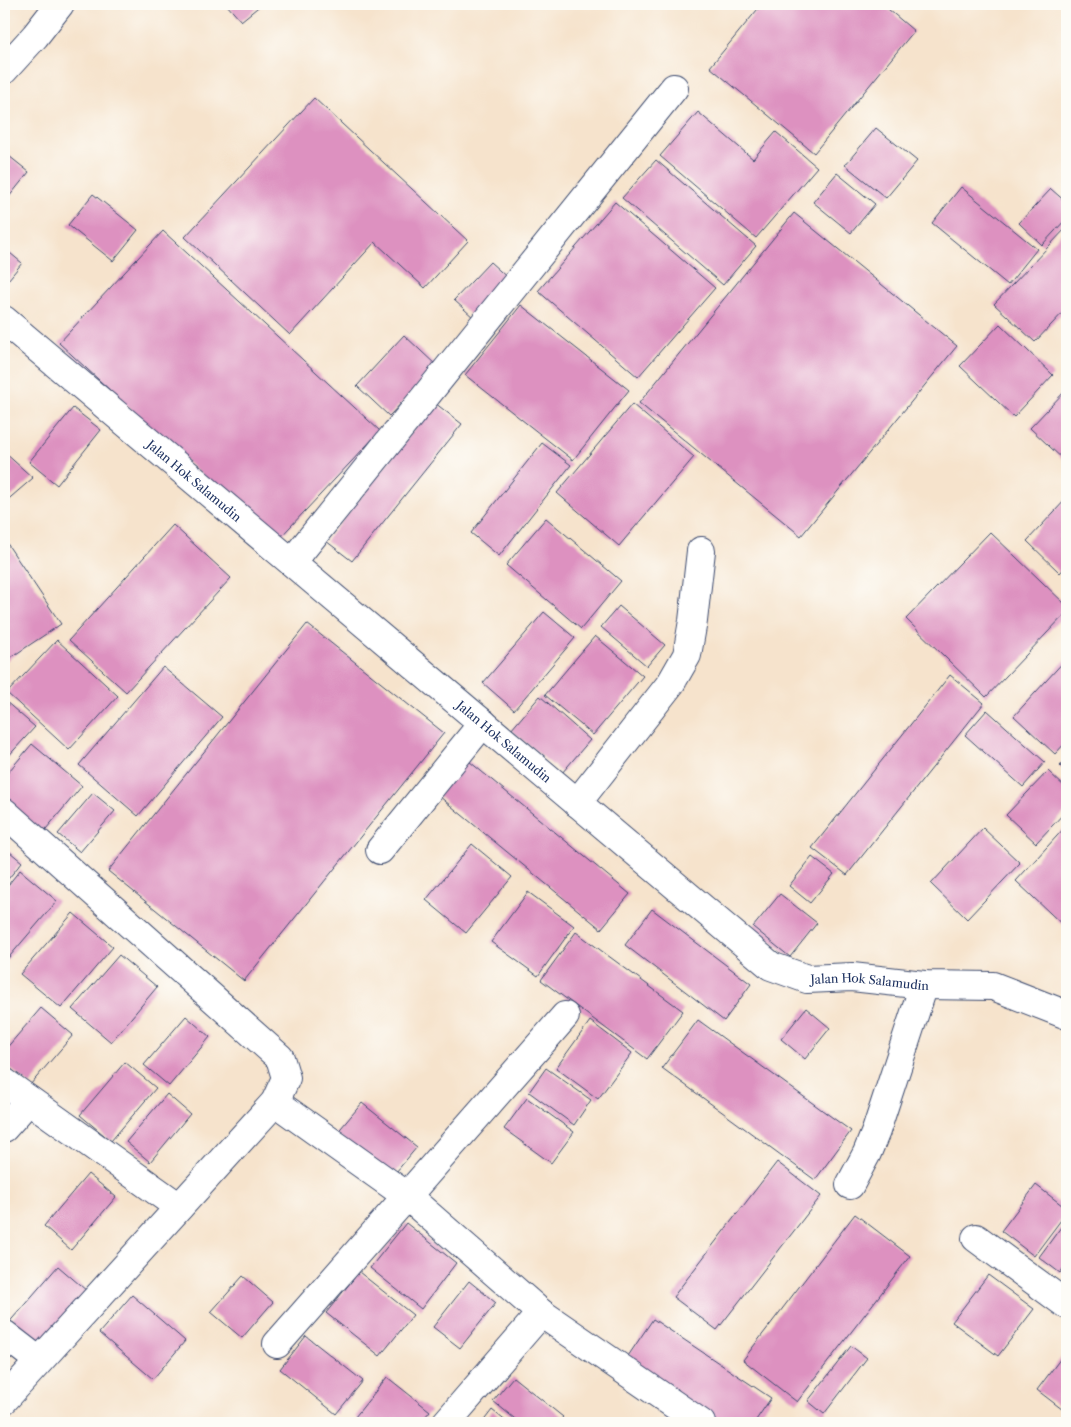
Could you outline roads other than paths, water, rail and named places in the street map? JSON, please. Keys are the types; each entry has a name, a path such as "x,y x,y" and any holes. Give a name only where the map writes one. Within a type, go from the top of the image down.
{"street":[{"path":"4,70 35,36 60,4"},
{"path":"292,562 674,88"},
{"name":"Jalan Hok Salamudin","path":"4,320 771,966 807,979 852,977 924,985 993,986 1067,1015"},
{"path":"577,803 671,682 687,655 701,551"},
{"path":"380,850 483,723"},
{"path":"4,812 280,1058 286,1078 275,1102 4,1400"},
{"path":"850,1185 876,1131 924,985"},
{"path":"277,1344 565,1016"},
{"path":"4,1082 179,1207"},
{"path":"4,1128 29,1100"},
{"path":"275,1102 407,1196 541,1313 701,1423"},
{"path":"976,1238 1067,1305"},
{"path":"446,1423 541,1313"},
{"path":"4,1334 39,1361"}]}
